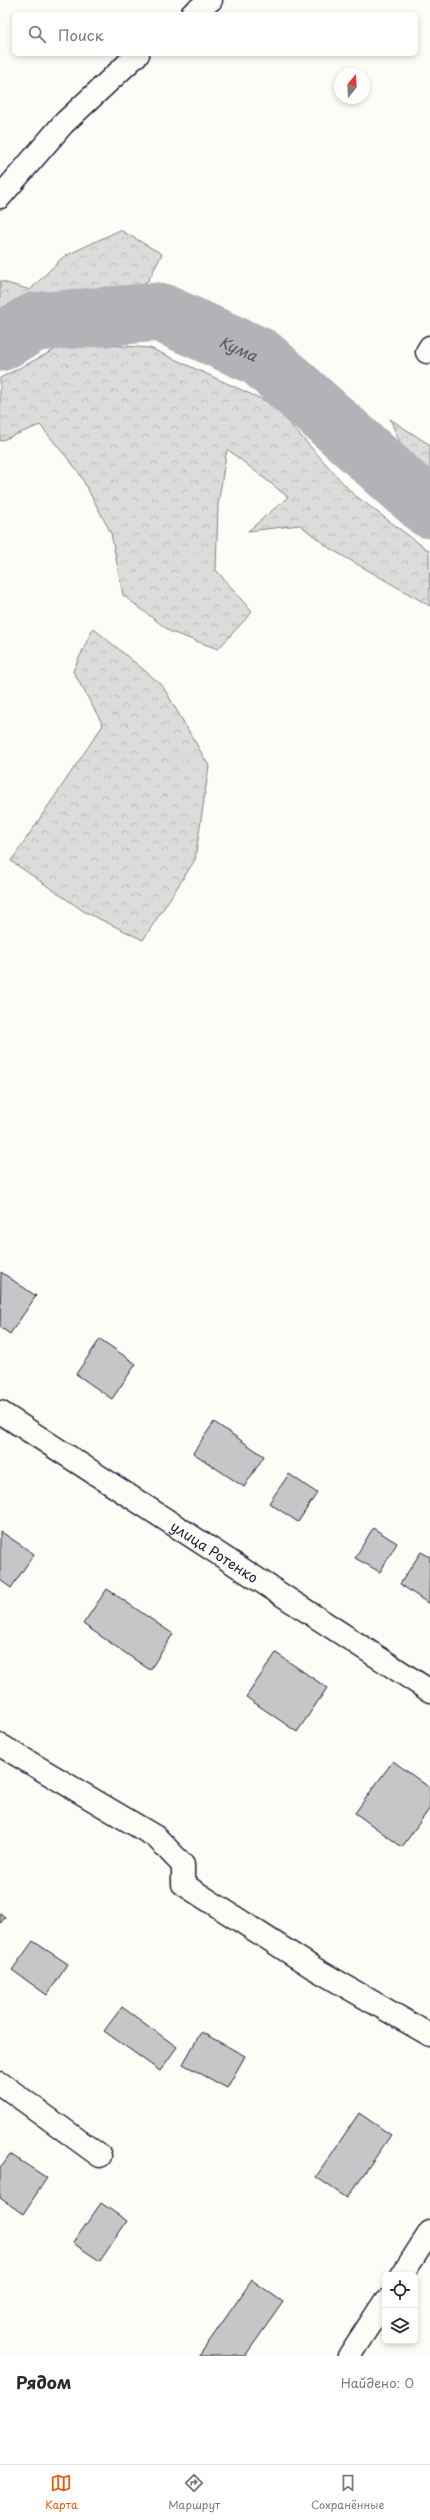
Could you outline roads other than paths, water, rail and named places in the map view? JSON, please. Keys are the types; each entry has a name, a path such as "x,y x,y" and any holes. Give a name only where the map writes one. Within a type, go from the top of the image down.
{"street":[{"path":"195,12 211,0"},
{"path":"0,197 63,124 136,56"},
{"name":"улица Ротенко","path":"0,1412 430,1691"},
{"path":"0,1745 156,1837 183,1865 183,1884 312,1967 430,2035"},
{"path":"0,2082 100,2156"},
{"path":"404,2272 430,2232"},
{"path":"350,2356 382,2307"}],"waterway":[{"name":"Кума","path":"0,342 35,322 159,312 260,357 430,509"}]}
